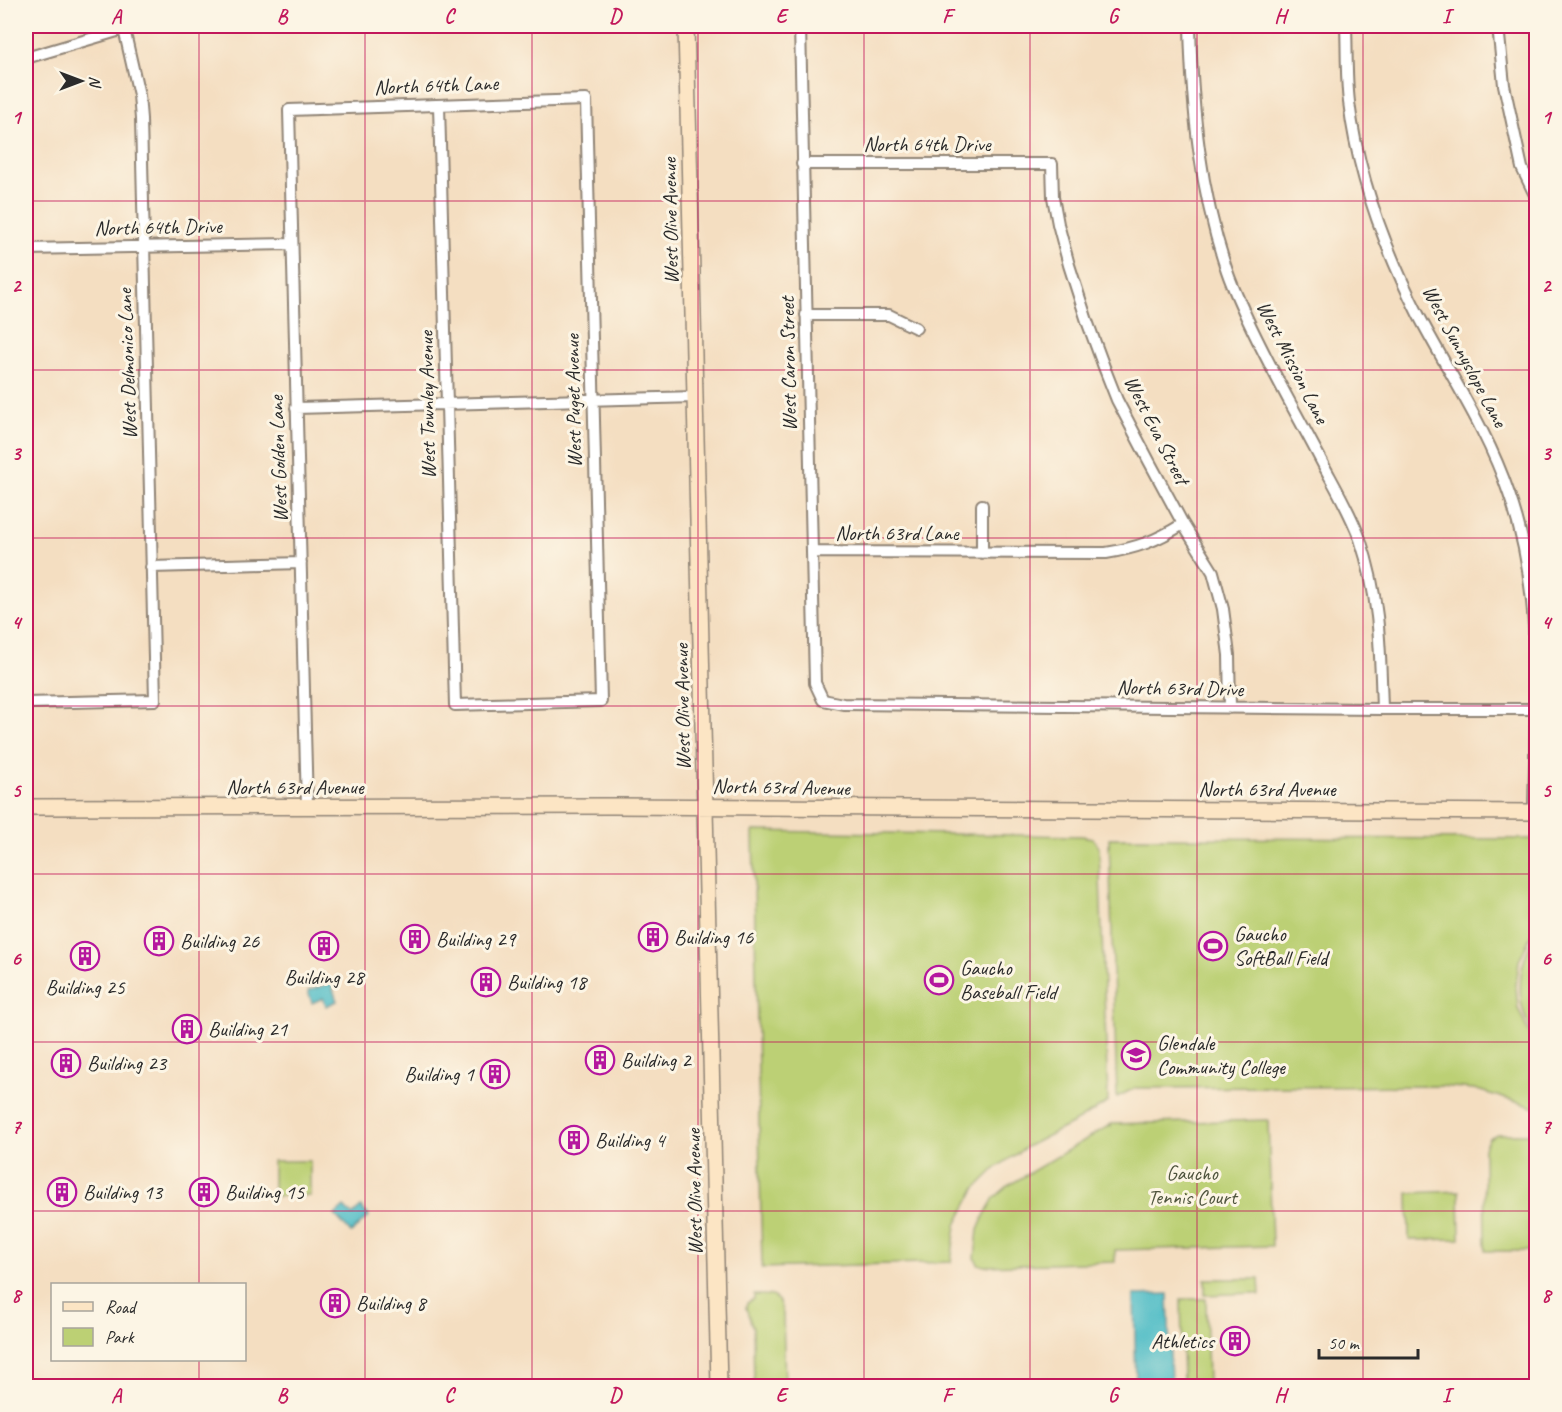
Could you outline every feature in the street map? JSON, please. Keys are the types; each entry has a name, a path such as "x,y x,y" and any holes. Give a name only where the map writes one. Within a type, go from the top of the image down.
{"street":[{"path":"26,58 140,26"},
{"name":"West Olive Avenue","path":"686,26 719,1386"},
{"name":"West Caron Street","path":"800,26 815,683 823,700"},
{"name":"West Mission Lane","path":"1190,26 1196,135 1203,180 1227,272 1257,341 1345,505 1360,538 1377,604 1382,709"},
{"name":"West Sunnyslope Lane","path":"1346,26 1347,76 1354,132 1378,226 1419,316 1488,442 1510,496 1520,531 1528,567 1534,618 1535,812"},
{"path":"1498,26 1504,84 1522,168 1536,197"},
{"name":"West Delmonico Lane","path":"26,703 155,700 141,119 139,95 124,29"},
{"name":"North 64th Lane","path":"288,110 586,100"},
{"name":"West Puget Avenue","path":"455,705 601,701 586,100"},
{"name":"West Townley Avenue","path":"439,105 455,705"},
{"name":"West Golden Lane","path":"288,110 307,807"},
{"name":"North 64th Drive","path":"802,164 1052,164"},
{"name":"West Eva Street","path":"1052,164 1053,197 1069,265 1087,321 1117,400 1183,524 1212,572 1223,609 1229,655 1230,708"},
{"name":"North 64th Drive","path":"26,249 292,244"},
{"path":"806,315 889,315 916,328"},
{"path":"297,408 696,397"},
{"name":"North 63rd Lane","path":"982,505 982,553"},
{"name":"North 63rd Lane","path":"812,552 1106,553 1142,546 1183,524"},
{"path":"151,567 301,563"},
{"name":"North 63rd Drive","path":"823,700 843,704 1536,709"},
{"name":"North 63rd Avenue","path":"26,807 705,807 1535,812"}],"green space":[{"path":"753,831 1082,836 1093,838 1099,849 1108,1102 1028,1146 996,1168 975,1189 956,1225 951,1262 762,1268"},
{"path":"1109,838 1536,839 1536,930 1529,939 1519,961 1516,986 1518,1008 1527,1029 1536,1042 1536,1108 1474,1089 1440,1086 1135,1088 1117,1097"},
{"path":"1536,935 1536,1037 1524,1013 1520,986 1524,960"},
{"name":"Gaucho Tennis Court","path":"1268,1120 1272,1246 1115,1250 1115,1262 984,1266 978,1264 975,1258 978,1230 994,1198 1009,1185 1111,1124"},
{"path":"1497,1134 1536,1134 1536,1251 1485,1251 1484,1148 1489,1138"},
{"path":"273,1161 310,1161 310,1196 273,1196"},
{"path":"1459,1191 1460,1239 1409,1240 1408,1193"},
{"path":"1205,1279 1259,1279 1260,1295 1256,1293 1205,1295"},
{"path":"754,1295 774,1297 781,1307 785,1386 754,1386 753,1328 746,1308 747,1303 754,1299"},
{"path":"1181,1299 1206,1299 1208,1386 1183,1386"}],"water":[{"path":"331,983 337,1001 326,1006 323,998 312,1003 308,991"},
{"path":"344,1207 352,1215 361,1207 369,1216 351,1233 335,1215"},
{"path":"1168,1294 1171,1386 1136,1386 1134,1295"}],"place":[{"name":"Building 16","path":"653,937"},
{"name":"Building 29","path":"415,939"},
{"name":"Building 26","path":"159,941"},
{"name":"Building 28","path":"324,946"},
{"name":"Gaucho SoftBall Field","path":"1213,946"},
{"name":"Building 25","path":"85,956"},
{"name":"Gaucho Baseball Field","path":"939,980"},
{"name":"Building 18","path":"486,982"},
{"name":"Building 21","path":"187,1029"},
{"name":"Glendale Community College","path":"1136,1055"},
{"name":"Building 2","path":"600,1060"},
{"name":"Building 23","path":"66,1063"},
{"name":"Building 1","path":"495,1074"},
{"name":"Building 4","path":"574,1140"},
{"name":"Building 13","path":"62,1192"},
{"name":"Building 15","path":"204,1192"},
{"name":"Building 8","path":"335,1303"},
{"name":"Athletics","path":"1235,1341"}]}
